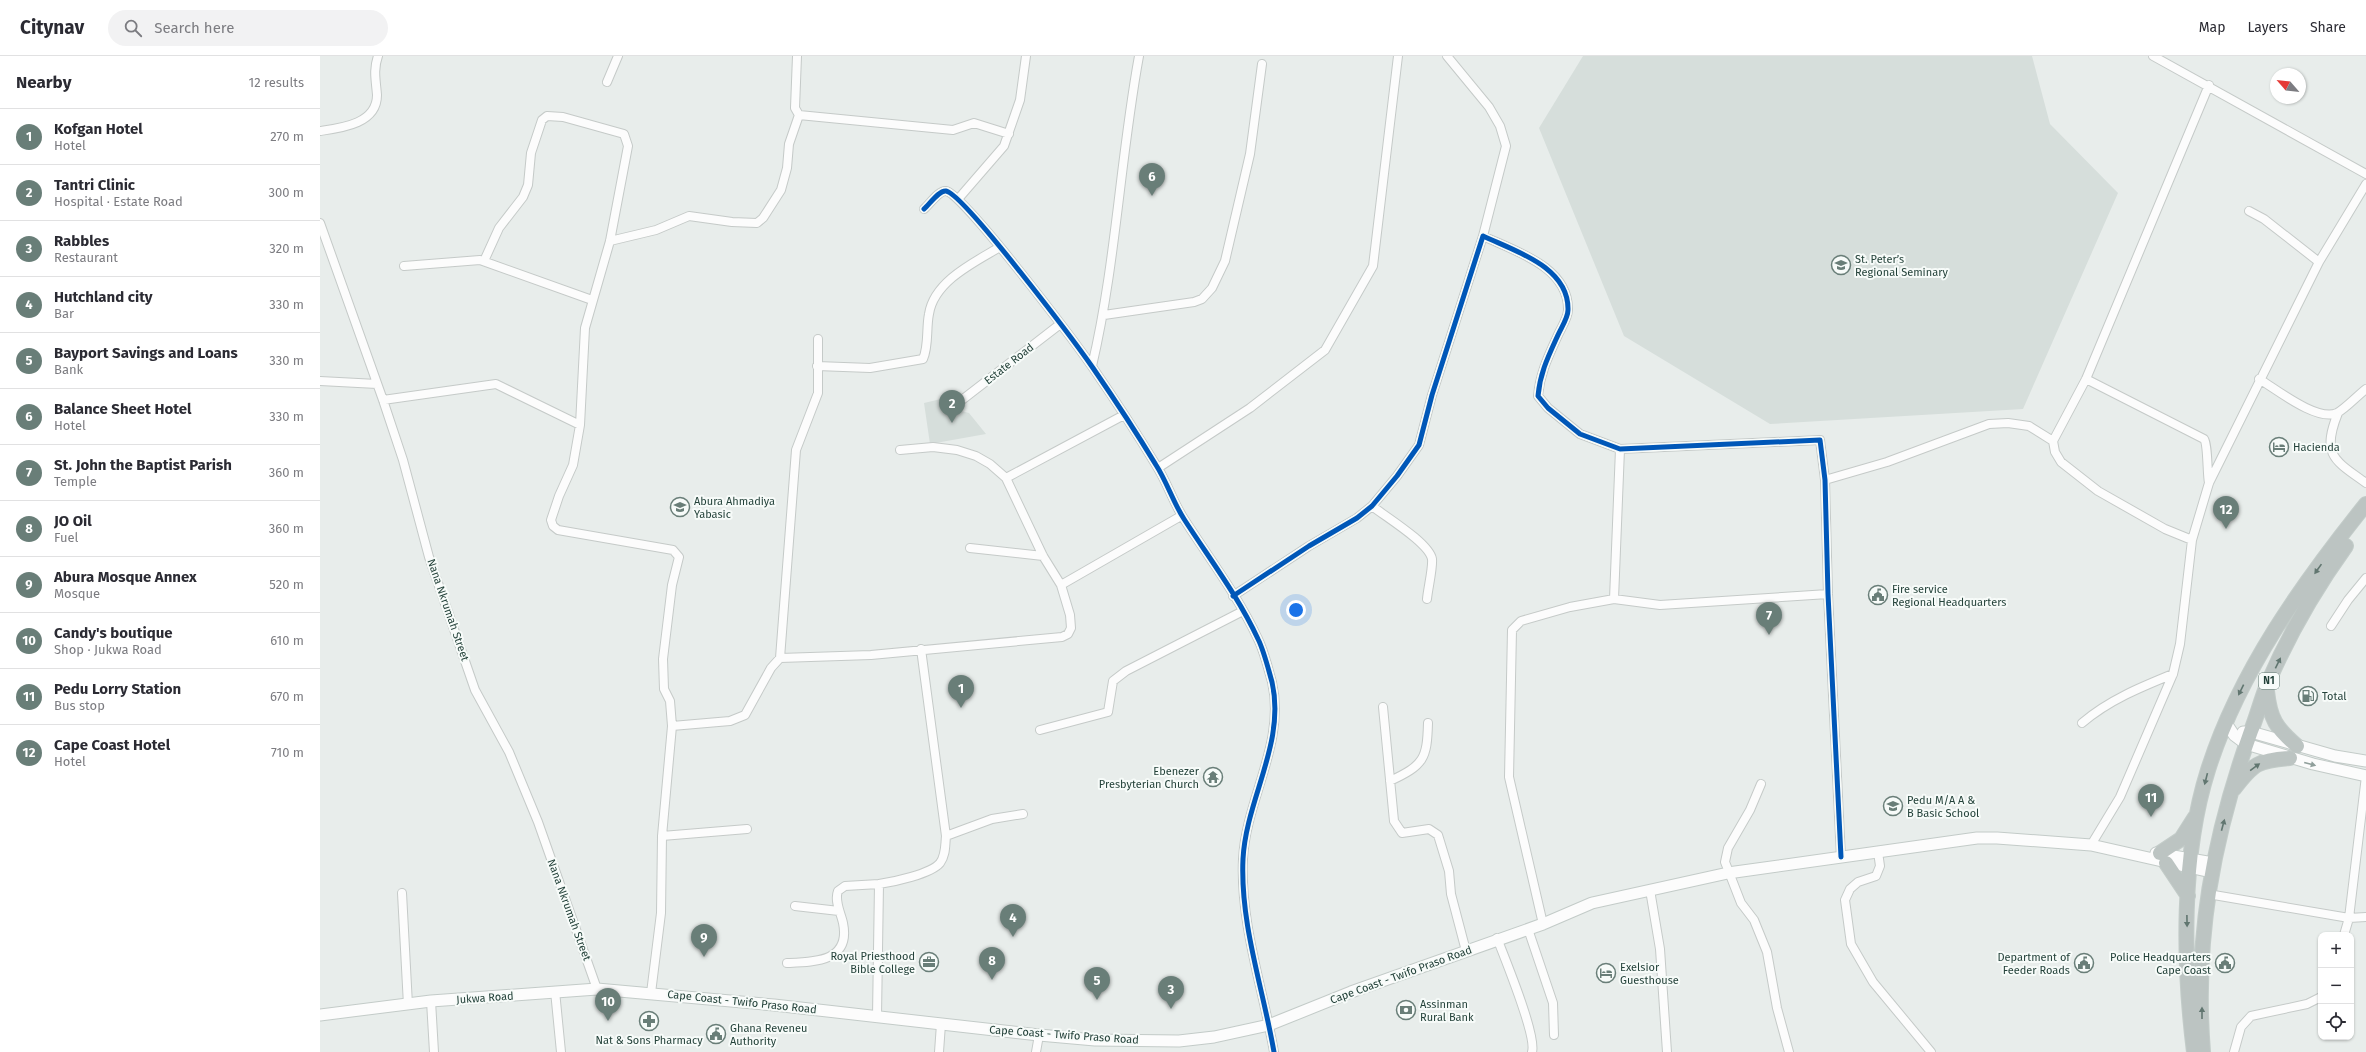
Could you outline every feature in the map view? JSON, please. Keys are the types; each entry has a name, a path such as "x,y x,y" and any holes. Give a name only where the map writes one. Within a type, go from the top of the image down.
{"highway":[{"name":"N1","path":"2194,1052 2187,978 2188,896 2197,815 2208,770 2226,723 2256,661 2290,608 2366,504"},
{"name":"N1","path":"2203,1052 2202,970 2208,894 2212,867 2237,767 2267,686 2302,613 2366,518"},
{"path":"2267,686 2271,716 2279,731 2297,746"},
{"path":"2231,795 2254,766 2267,759 2290,758"},
{"path":"2188,896 2163,858 2181,839 2197,815"}],"main road":[{"path":"2226,723 2234,735"},
{"path":"2218,742 2234,735 2297,746 2335,756 2366,761"},
{"path":"2249,738 2290,758 2366,776"},
{"name":"Cape Coast - Twifo Praso Road","path":"651,993 877,1016 1039,1035 1095,1040 1179,1041 1214,1037 1269,1025 1497,938 1543,924 1592,903 1728,873 1977,838 1997,838 2091,845 2144,856 2152,852 2163,858 2212,867"},
{"name":"Jukwa Road","path":"320,1016 431,1001 597,989 651,993"}],"street":[{"path":"320,131 348,125 367,118 373,110 377,97 374,69 378,56"},
{"path":"607,82 618,56"},
{"path":"610,241 656,230 689,216 732,222 757,223 763,218 780,190 788,168 789,144 799,115 796,108 797,56"},
{"path":"959,198 999,155 1009,134 1020,100 1026,56"},
{"path":"1092,366 1104,315 1114,223 1139,56"},
{"path":"1158,468 1250,408 1325,350 1373,266 1398,56"},
{"path":"1233,596 1372,506 1397,476 1419,445 1432,395 1483,236 1506,146 1500,126 1489,107 1447,56"},
{"path":"2153,56 2366,174"},
{"path":"1104,315 1194,302 1202,298 1212,288 1225,261 1250,154 1262,64"},
{"path":"2192,540 2165,529 2098,491 2061,462 2055,452 2054,441 2086,379 2209,86"},
{"path":"799,115 953,130 974,123 1009,134"},
{"path":"484,261 499,228 522,197 528,185 531,153 539,126 547,116 563,117 586,123 618,132 626,137 628,146 610,241 585,328 580,425 573,465 559,496 551,520 553,526 558,530 673,550 679,557 672,585 663,659 664,689 671,705 672,726 662,836 661,913 651,993"},
{"path":"2091,845 2120,797 2173,674 2180,644 2192,540 2209,483 2259,379 2319,262 2366,184"},
{"path":"924,210 944,191 959,198 1000,247 1092,366 1158,468 1182,516 1243,611 1259,641 1272,684 1275,717 1267,762 1246,832 1243,863 1243,884 1256,969 1274,1052"},
{"path":"2249,211 2264,219 2319,262"},
{"name":"Nana Nkrumah Street","path":"320,223 403,460 429,557 475,690 509,752 538,822 597,989"},
{"path":"1483,236 1537,263 1553,274 1564,286 1569,311 1540,377 1538,396 1548,408 1575,431 1620,449 1820,440 1824,480 1841,857"},
{"path":"817,366 870,368 923,359 928,314 933,300 948,282 1000,247"},
{"path":"404,266 484,261 592,300"},
{"name":"Estate Road","path":"958,403 1059,325"},
{"path":"672,726 730,721 745,715 772,668 780,658 796,450 818,393 818,339"},
{"path":"2086,379 2204,439 2208,446 2206,466 2209,483"},
{"path":"2259,379 2311,410 2327,414 2338,413"},
{"path":"320,381 377,384"},
{"path":"383,400 496,384 580,425"},
{"path":"2366,389 2338,413 2332,426 2331,453 2336,461 2366,483"},
{"path":"1006,478 1124,415"},
{"path":"1824,480 1887,462 1989,424 2008,423 2029,426 2054,441"},
{"path":"780,658 871,655 921,649 1062,637 1068,634 1071,628 1070,615 1061,585 1042,556 1006,478 990,464 976,456 957,450 933,447 900,450"},
{"path":"1614,599 1620,449"},
{"path":"1372,506 1421,542 1429,550 1432,560 1427,599"},
{"path":"1061,585 1182,516"},
{"path":"970,548 1042,556"},
{"path":"2331,626 2348,600 2366,578"},
{"path":"1543,924 1509,777 1512,630 1521,621 1570,607 1614,599 1660,605 1828,594"},
{"path":"1040,730 1108,712 1113,681 1126,671 1243,611"},
{"path":"787,963 821,961 838,952 844,939 839,911 838,890 845,886 879,884 931,870 939,864 944,856 946,836 921,649"},
{"path":"2082,722 2099,708 2141,687 2173,674"},
{"path":"1383,707 1394,821 1398,829 1406,833 1428,829 1434,830 1442,843 1449,871 1451,894 1466,951"},
{"path":"1390,781 1416,766 1427,751 1428,723"},
{"path":"2345,932 2349,918 2366,776"},
{"path":"1761,784 1750,810 1728,848 1725,862 1728,873 1741,903 1754,920 1767,952 1777,1008 1789,1052"},
{"path":"946,836 992,820 1023,814"},
{"path":"662,836 746,829"},
{"path":"1878,852 1880,866 1876,876 1858,882 1850,889 1845,900 1851,944 1873,982 1932,1052"},
{"path":"877,1016 879,884"},
{"path":"1650,890 1660,949 1668,1052"},
{"path":"402,893 408,1005"},
{"path":"2208,894 2349,918 2366,917"},
{"path":"795,906 839,911"},
{"path":"1528,929 1553,1003 1554,1035"},
{"path":"1497,938 1528,1024 1532,1052"},
{"path":"555,992 561,1052"},
{"path":"2234,1052 2242,1027 2252,1016 2307,1004 2318,998"},
{"path":"431,1001 434,1052"},
{"path":"939,1052 942,1024"},
{"path":"1036,1052 1039,1035"}],"shaded area":[{"name":"St. Peter’s Regional Seminary","path":"1583,56 2032,56 2050,124 2118,193 2023,409 1770,424 1624,336 1539,128"},
{"path":"941,399 950,408 969,413 986,434 930,444 924,403"}],"cycle path":[{"path":"924,209 937,195 943,191 946,191 957,199 996,242 1066,331 1093,368 1141,440 1160,472 1180,512 1242,608 1260,644 1272,682 1275,705 1274,727 1270,749 1246,837 1243,859 1243,883 1245,908 1253,956 1274,1052"},
{"path":"1233,596 1309,546 1357,518 1372,506 1397,476 1419,445 1432,395 1483,236 1538,262 1560,282 1566,295 1568,310 1567,316 1545,365 1538,396 1548,408 1580,434 1620,449 1820,440 1825,480 1828,594 1841,857"}],"place":[{"name":"Balance Sheet Hotel","path":"1152,196"},
{"name":"St. Peter’s Regional Seminary","path":"1841,265"},
{"name":"Tantri Clinic","path":"952,423"},
{"name":"Hacienda","path":"2279,447"},
{"name":"Abura Ahmadiya Yabasic","path":"680,507"},
{"name":"Cape Coast Hotel","path":"2226,529"},
{"name":"Fire service Regional Headquarters","path":"1878,595"},
{"name":"St. John the Baptist Parish","path":"1769,635"},
{"name":"Total","path":"2308,696"},
{"name":"Kofgan Hotel","path":"961,708"},
{"name":"Ebenezer Presbyterian Church","path":"1213,777"},
{"name":"Pedu M/A A & B Basic School","path":"1893,806"},
{"name":"Pedu Lorry Station","path":"2151,817"},
{"name":"Hutchland city","path":"1013,937"},
{"name":"Abura Mosque Annex","path":"704,957"},
{"name":"Royal Priesthood Bible College","path":"929,962"},
{"name":"Department of Feeder Roads","path":"2084,963"},
{"name":"Police Headquarters Cape Coast","path":"2225,963"},
{"name":"Exelsior Guesthouse","path":"1606,973"},
{"name":"JO Oil","path":"992,980"},
{"name":"Bayport Savings and Loans","path":"1097,1000"},
{"name":"Rabbles","path":"1171,1009"},
{"name":"Assinman Rural Bank","path":"1406,1010"},
{"name":"Candy's boutique","path":"608,1021"},
{"name":"Nat & Sons Pharmacy","path":"649,1021"},
{"name":"Ghana Reveneu Authority","path":"716,1034"}]}
